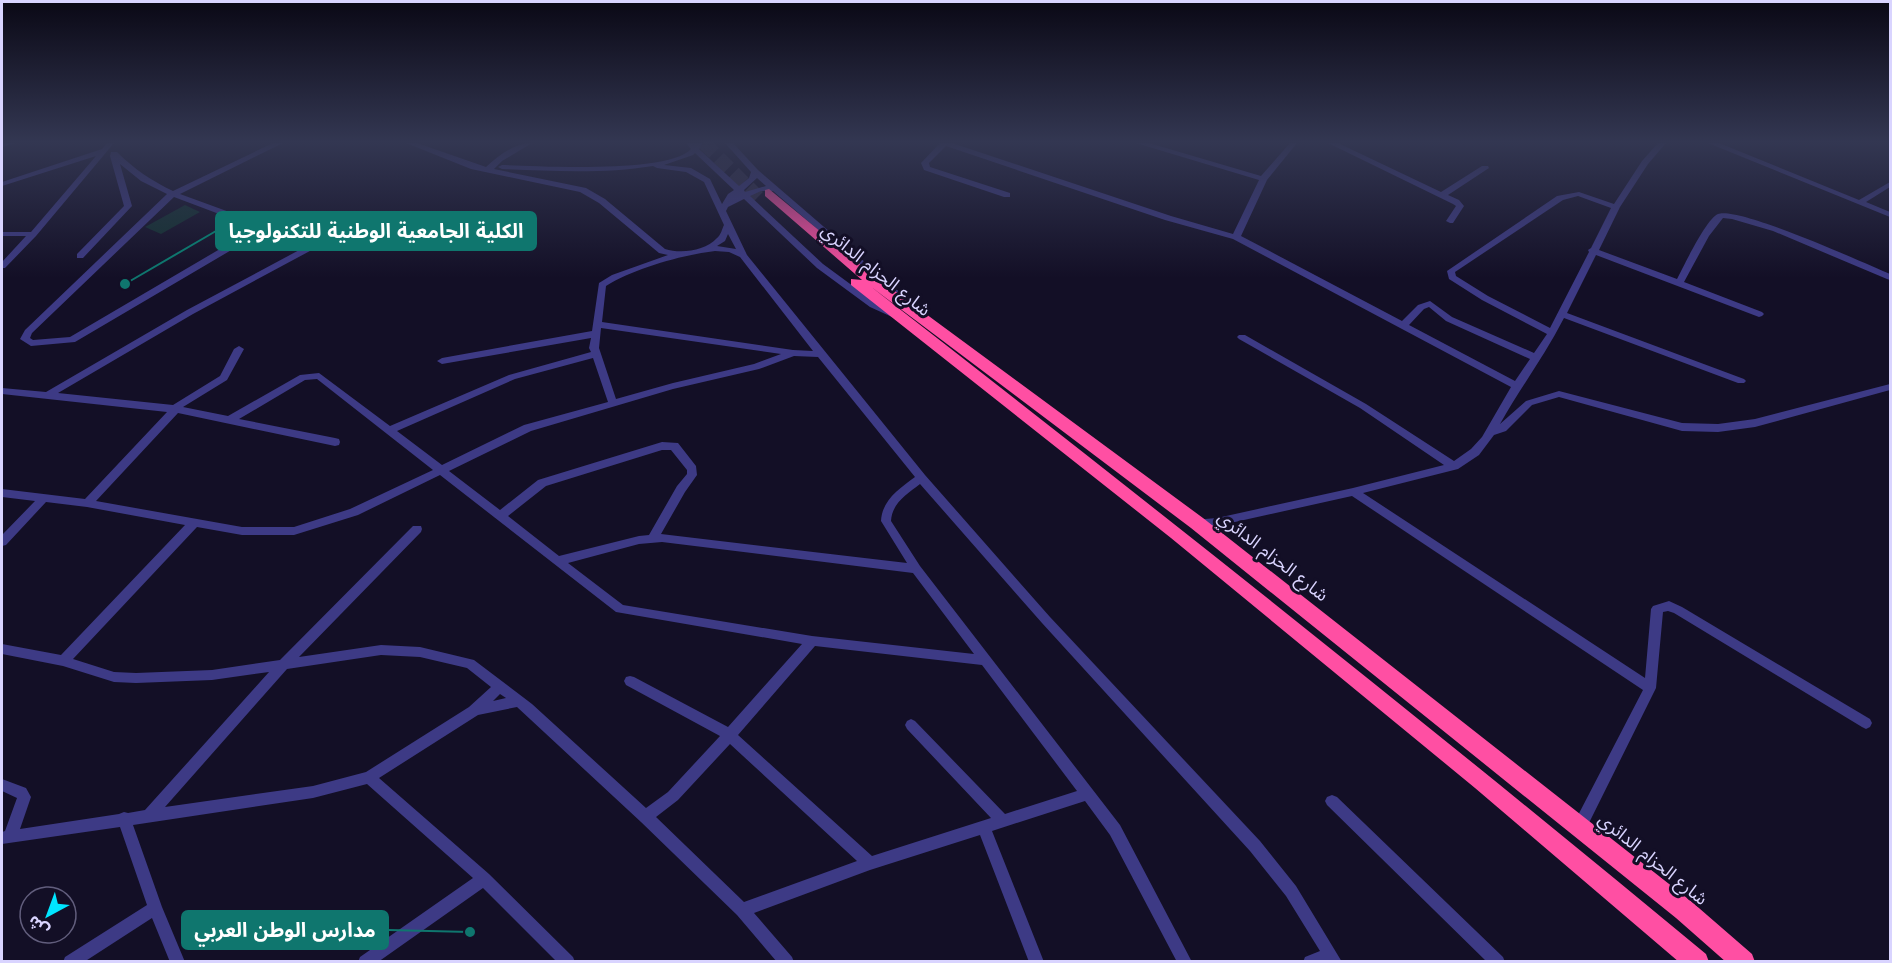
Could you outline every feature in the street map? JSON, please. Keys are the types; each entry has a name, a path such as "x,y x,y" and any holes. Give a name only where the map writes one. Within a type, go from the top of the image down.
{"highway":[{"name":"شارع الحزام الدائري","path":"762,194 818,251 1197,524 1744,962"},
{"name":"شارع الحزام الدائري","path":"906,314 1482,781 1698,962"}],"street":[{"path":"2,266 73,188"},
{"path":"80,256 128,206 123,188"},
{"path":"164,188 175,193 254,224 259,230 72,340 63,343 27,341 28,332 175,193 186,188"},
{"path":"576,188 592,194 662,251 680,256"},
{"path":"711,188 724,208 728,225 743,255 921,478 1046,620 1255,846 1291,891 1333,958 1310,962"},
{"path":"724,208 740,188"},
{"path":"760,188 762,194"},
{"path":"986,188 1007,195"},
{"path":"1077,188 1236,237 1517,386"},
{"path":"1236,237 1259,188"},
{"path":"1427,188 1460,206 1450,220"},
{"path":"1442,195 1453,188"},
{"path":"1197,524 1353,492 1454,466 1475,452 1491,432 1517,386 1538,358 1592,250 1629,188"},
{"path":"1822,188 1890,215"},
{"path":"1860,203 1884,188"},
{"path":"737,190 762,194"},
{"path":"724,208 762,194"},
{"path":"1552,333 1474,292 1452,277 1451,271 1560,198 1579,194 1616,207"},
{"path":"1679,283 1715,221 1727,215 1755,222 1890,277"},
{"path":"613,402 595,354 595,329 602,285 615,277 708,248 722,239 728,225"},
{"path":"2,234 33,234"},
{"path":"49,394 198,307 318,243"},
{"path":"708,248 732,249 743,255"},
{"path":"1592,250 1759,314"},
{"path":"647,266 662,251"},
{"path":"1403,326 1421,307 1431,304 1449,319 1538,358"},
{"path":"1562,314 1741,381"},
{"path":"442,361 595,329 793,353 822,354"},
{"path":"1242,337 1363,406 1454,466"},
{"path":"87,502 176,410 224,378 239,350"},
{"path":"2,494 87,502 242,531 294,531 354,512 512,434 613,402 756,367 793,353"},
{"path":"390,430 512,377 595,354"},
{"path":"231,419 303,377 313,375 324,378 620,609 812,641 984,660"},
{"path":"1491,432 1502,428 1529,403 1560,394 1653,421 1682,427 1718,428 1755,423 1890,387"},
{"path":"2,391 49,394 176,410 231,419 335,442"},
{"path":"500,516 542,483 663,446 674,446 692,469 693,475 681,489 652,539"},
{"path":"921,478 894,500 886,516 916,569 1089,794 1114,831 1185,962"},
{"path":"1353,492 1650,688"},
{"path":"2,542 44,498"},
{"path":"63,661 195,522"},
{"path":"150,815 283,665 417,529"},
{"path":"557,561 652,539 916,569"},
{"path":"1579,828 1650,688 1657,609 1669,606 1866,723"},
{"path":"646,817 673,796 812,641"},
{"path":"2,649 63,661 114,677 159,679 212,675 372,651 420,652 470,664 519,701 646,817 742,910 786,962"},
{"path":"630,681 728,734 870,863"},
{"path":"6,838 124,818 313,792 369,777 473,711 500,686"},
{"path":"473,711 519,701"},
{"path":"911,725 1003,822"},
{"path":"369,777 484,879 568,962"},
{"path":"2,785 21,792 24,797 6,838"},
{"path":"742,910 870,863 984,829 1089,794"},
{"path":"1332,801 1498,962"},
{"path":"124,818 155,908 178,962"},
{"path":"984,829 1037,962"},
{"path":"373,959 484,879"},
{"path":"70,962 155,908"}],"green space":[{"path":"185,205 200,212 161,234 145,227"}],"tunnel":[{"path":"749,188 758,197"}],"place":[{"name":"الكلية الجامعية الوطنية للتكنولوجيا","path":"125,284"},
{"name":"مدارس الوطن العربي","path":"470,932"}]}
